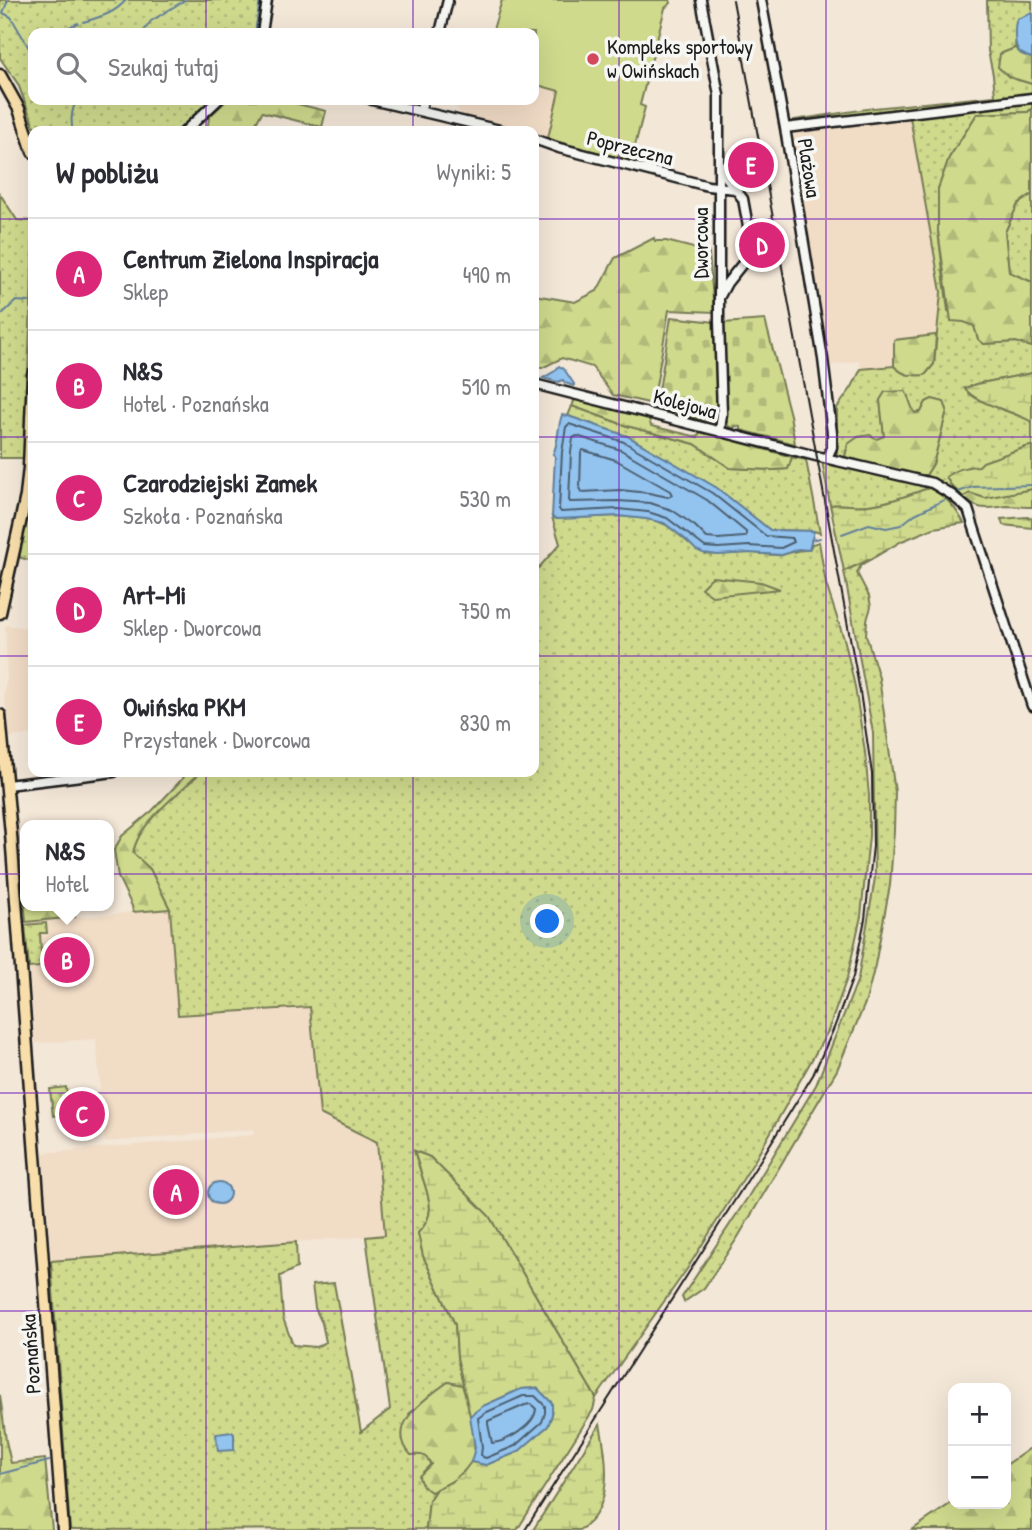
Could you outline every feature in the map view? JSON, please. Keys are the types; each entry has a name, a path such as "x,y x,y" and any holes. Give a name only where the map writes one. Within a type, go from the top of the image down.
{"main road":[{"path":"0,75 19,109 28,137"},
{"path":"0,613 28,505"},
{"name":"Poznańska","path":"0,715 63,1530"}],"street":[{"path":"263,28 267,0"},
{"path":"441,28 447,0"},
{"name":"Dworcowa","path":"701,0 718,90 720,432"},
{"path":"761,0 785,128"},
{"name":"Plażowa","path":"827,458 832,439 825,374 785,128 1032,98"},
{"path":"190,126 213,105"},
{"path":"396,105 484,126"},
{"path":"421,110 422,105"},
{"name":"Poprzeczna","path":"539,141 719,187"},
{"name":"Dworcowa","path":"719,159 724,173 742,196 751,243 747,258 729,280 719,299"},
{"name":"Dworcowa","path":"719,187 735,189"},
{"path":"719,199 725,192 735,189"},
{"path":"719,275 729,280"},
{"name":"Kolejowa","path":"539,385 932,483 952,495 968,509 1032,706"},
{"path":"708,428 721,406"},
{"path":"7,785 73,777"}],"shaded area":[{"path":"539,86 559,91 548,138 539,135 539,126 502,126 462,116 456,106 539,105"},
{"path":"910,116 941,292 936,335 894,340 894,366 861,369 859,361 828,366 789,143 797,131"},
{"path":"5,625 28,628 28,735 10,737 4,695 7,677"},
{"path":"170,909 178,1015 310,1007 320,1114 377,1141 385,1235 51,1261 43,1153 254,1135 254,1129 105,1142 96,1039 35,1043 26,922"}],"green space":[{"path":"0,0 262,0 258,28 28,28 28,105 209,105 185,126 34,126 18,84 0,58"},
{"name":"Kompleks sportowy w Owińskach","path":"502,0 670,0 671,3 665,8 640,105 645,107 631,161 548,138 559,91 539,85 539,28 494,28"},
{"path":"987,0 1032,1 1032,14 1017,19 1015,48 1000,54 1009,77 1032,84 1032,108 1028,112 977,114 949,158 938,189 938,231 948,311 974,326 978,339 984,344 1016,342 1032,347 1032,373 965,388 977,399 1032,422 1032,446 983,462 979,467 961,469 946,477 963,497 926,475 933,464 947,410 944,402 932,399 926,402 921,412 914,413 909,396 880,400 884,436 848,444 845,457 837,456 837,408 861,369 894,366 908,375 925,375 934,364 941,292 910,117 797,131 794,120 874,108 995,96 988,51"},
{"path":"1015,48 1021,54 1032,58 1032,84 1009,77 998,67 1000,54"},
{"path":"222,105 302,105 326,111 322,126 262,112 255,126 208,126 209,117"},
{"path":"1032,108 1032,194 1018,204 1005,232 1009,272 1032,282 1032,347 1016,342 984,344 978,339 974,326 951,321 938,231 938,189 949,158 977,114 1028,112"},
{"path":"0,194 17,220 28,221 28,371 24,458 0,458"},
{"path":"1032,194 1032,282 1009,272 1005,232 1018,204"},
{"path":"654,238 655,241 666,241 709,252 714,312 669,310 653,404 613,395 592,367 562,358 539,368 539,296 575,302 597,291 615,258"},
{"path":"671,317 715,322 717,404 715,411 708,418 698,419 676,411 656,409"},
{"path":"765,320 795,444 741,430 741,427 729,427 726,421 723,323"},
{"path":"936,335 934,364 925,375 908,375 894,366 894,340"},
{"path":"1032,373 1032,422 977,399 965,388 976,384"},
{"path":"905,391 915,413 921,412 926,402 932,399 944,402 947,410 933,464 926,475 914,475 845,457 848,444 858,437 870,435 877,439 884,436 880,400 885,392"},
{"path":"575,399 648,416 651,426 698,437 700,431 792,457 788,469 730,468 695,444 627,426 572,406"},
{"path":"572,406 627,426 695,444 730,468 788,469 792,457 806,460 820,533 770,530 717,488 627,436 568,416"},
{"path":"1032,446 1032,489 985,498 970,493 963,497 946,477 961,468 979,466 983,462"},
{"path":"822,461 929,488 877,504 830,505"},
{"path":"929,488 950,502 964,523 934,528 844,571 830,505 877,504"},
{"path":"1032,489 1032,507 984,508 963,497 970,493 985,498"},
{"path":"28,505 28,560 21,558 18,553"},
{"path":"618,516 649,519 671,528 706,554 782,555 809,550 812,544 819,542 826,584 845,642 855,687 869,796 869,836 861,916 847,978 828,1031 755,1160 687,1269 596,1398 489,1216 430,1157 415,1151 430,1208 427,1220 418,1233 423,1256 455,1324 457,1357 466,1399 462,1385 448,1382 409,1414 423,1454 431,1465 436,1489 429,1500 426,1529 70,1530 51,1261 296,1242 297,1268 280,1276 283,1318 293,1345 316,1347 326,1342 315,1308 312,1285 334,1283 361,1432 390,1409 366,1237 385,1235 377,1142 320,1114 310,1007 178,1015 170,909 150,869 133,854 136,842 142,830 160,809 195,777 539,777 539,567 560,544 552,517"},
{"path":"1032,518 1032,528 1003,525 1001,519"},
{"path":"873,558 861,565 857,573 869,596 871,607 866,635 879,678 895,792 890,885 866,1001 837,1070 738,1237 704,1288 684,1302 682,1297 748,1197 816,1085 858,979 875,878 873,733 844,571"},
{"path":"712,577 761,582 780,589 712,596 701,588"},
{"path":"184,777 196,777 151,819 136,842 133,853 150,869 170,909 133,912 118,877 114,850 122,836 152,811"},
{"path":"25,911 74,911 75,917 26,922"},
{"path":"46,923 47,933 40,933 41,952 56,951 56,942 66,941 66,947 61,948 63,965 29,968 25,925"},
{"path":"66,1087 69,1114 53,1116 50,1089"},
{"path":"414,1151 430,1157 489,1216 596,1398 593,1410 517,1530 426,1530 429,1500 436,1489 451,1482 471,1462 486,1465 518,1452 548,1426 552,1403 537,1388 521,1389 483,1406 470,1416 457,1357 455,1324 423,1256 418,1233 427,1220 430,1208"},
{"path":"448,1382 462,1385 472,1424 474,1454 464,1472 431,1492 422,1484 419,1476 431,1464 423,1455 411,1455 404,1444 402,1433 411,1413"},
{"path":"0,1395 11,1463 45,1459 52,1530 0,1530"},
{"path":"600,1424 606,1482 598,1510 591,1521 579,1530 533,1530"},
{"path":"1032,1447 1032,1530 912,1530 948,1505 948,1509 1011,1509 1011,1462"}],"water":[{"path":"1032,13 1032,58 1017,49 1015,24 1017,19"},
{"path":"559,366 564,369 574,386 563,380 558,382 543,378"},
{"path":"562,415 627,436 717,488 770,530 814,531 809,550 798,549 782,555 718,555 696,550 664,523 618,516 552,517 553,454"},
{"path":"219,1182 227,1185 230,1193 227,1201 219,1204 211,1201 208,1193 211,1185"},
{"path":"537,1388 552,1403 548,1426 518,1452 486,1465 471,1462 475,1448 470,1416 483,1406 521,1389"},
{"path":"232,1432 234,1450 218,1451 216,1434"}],"waterway":[{"path":"8,0 3,13 11,17 28,46"},
{"path":"83,22 112,12 126,0"},
{"path":"146,28 151,21 185,0"},
{"path":"256,28 260,0"},
{"path":"67,28 78,23"},
{"path":"72,126 75,105"},
{"path":"182,126 205,105"},
{"path":"0,316 16,301 28,302"},
{"path":"955,493 973,487 1032,485"},
{"path":"842,534 869,524 886,528 901,525 915,514 944,500"},
{"path":"811,540 820,538"},
{"path":"0,1474 49,1461"}],"railway":[{"path":"525,1530 813,1075 853,977 865,919 873,846 872,774 860,692 733,0"}],"place":[{"name":"Kompleks sportowy w Owińskach","path":"593,59"},
{"name":"Owińska PKM","path":"751,165"},
{"name":"Art-Mi","path":"762,245"},
{"name":"N&S","path":"67,960"},
{"name":"Czarodziejski Zamek","path":"82,1114"},
{"name":"Centrum Zielona Inspiracja","path":"176,1192"}]}
